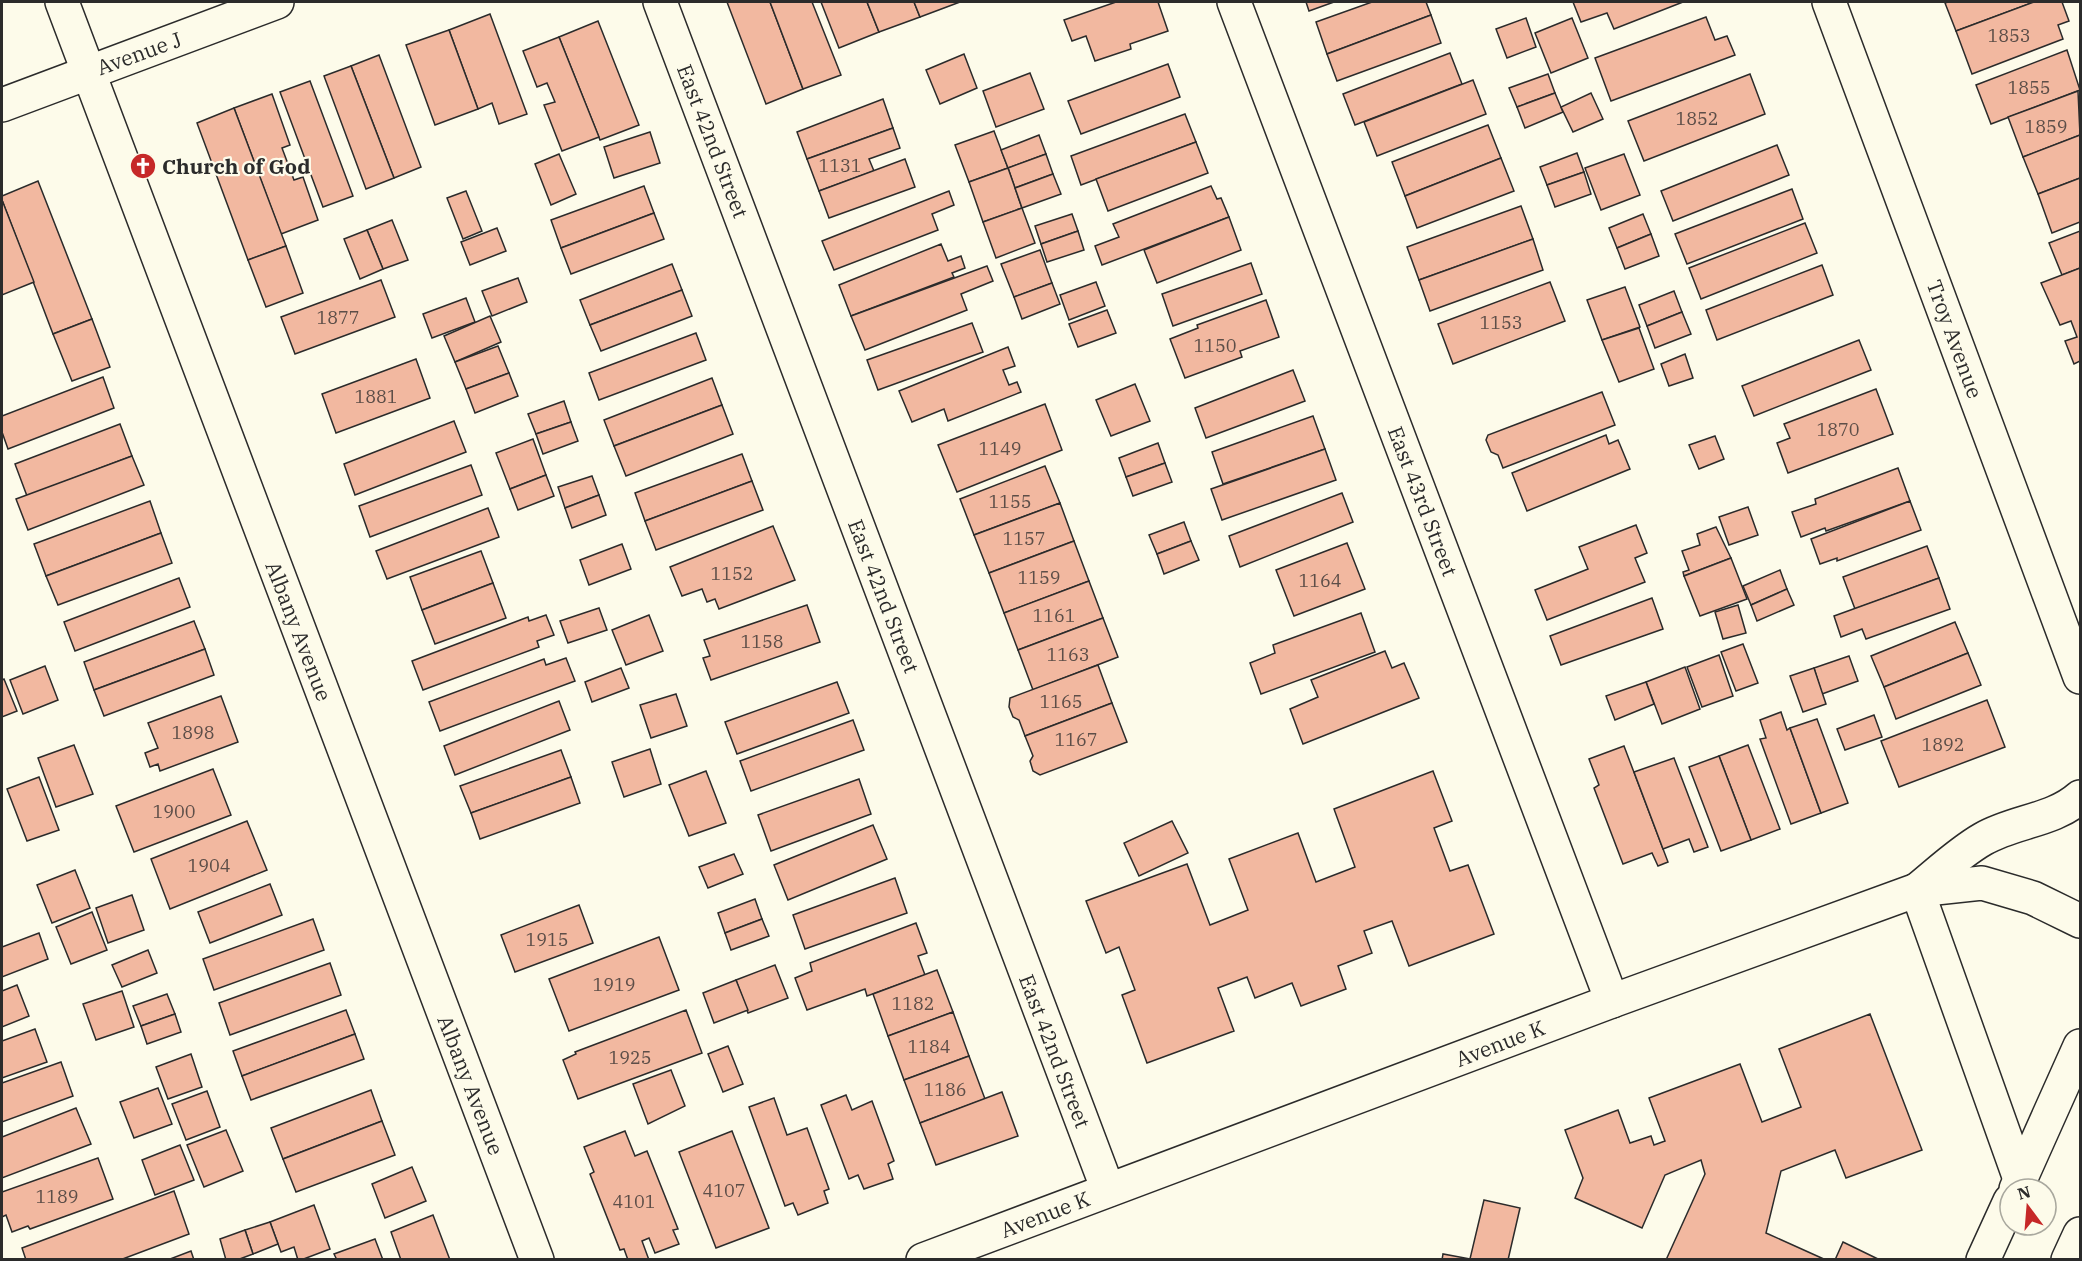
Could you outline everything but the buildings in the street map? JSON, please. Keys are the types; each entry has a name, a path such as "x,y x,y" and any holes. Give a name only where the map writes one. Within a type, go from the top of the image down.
{"street":[{"name":"Albany Avenue","path":"62,2 537,1260"},
{"name":"Avenue J","path":"2,105 277,2"},
{"name":"East 42nd Street","path":"660,2 1108,1190"},
{"name":"East 43rd Street","path":"1234,2 1612,1001"},
{"name":"Troy Avenue","path":"1829,2 2080,677"},
{"path":"2011,1177 1917,890 1984,838 2072,805 2080,796"},
{"name":"Avenue K","path":"923,1260 1612,1001 1917,890 1982,883 2033,898 2080,921"},
{"path":"2021,1177 2080,1046"},
{"path":"1983,1260 1998,1227"},
{"path":"2068,1260 2080,1234"}],"place":[{"name":"Church of God","path":"143,166"}]}
